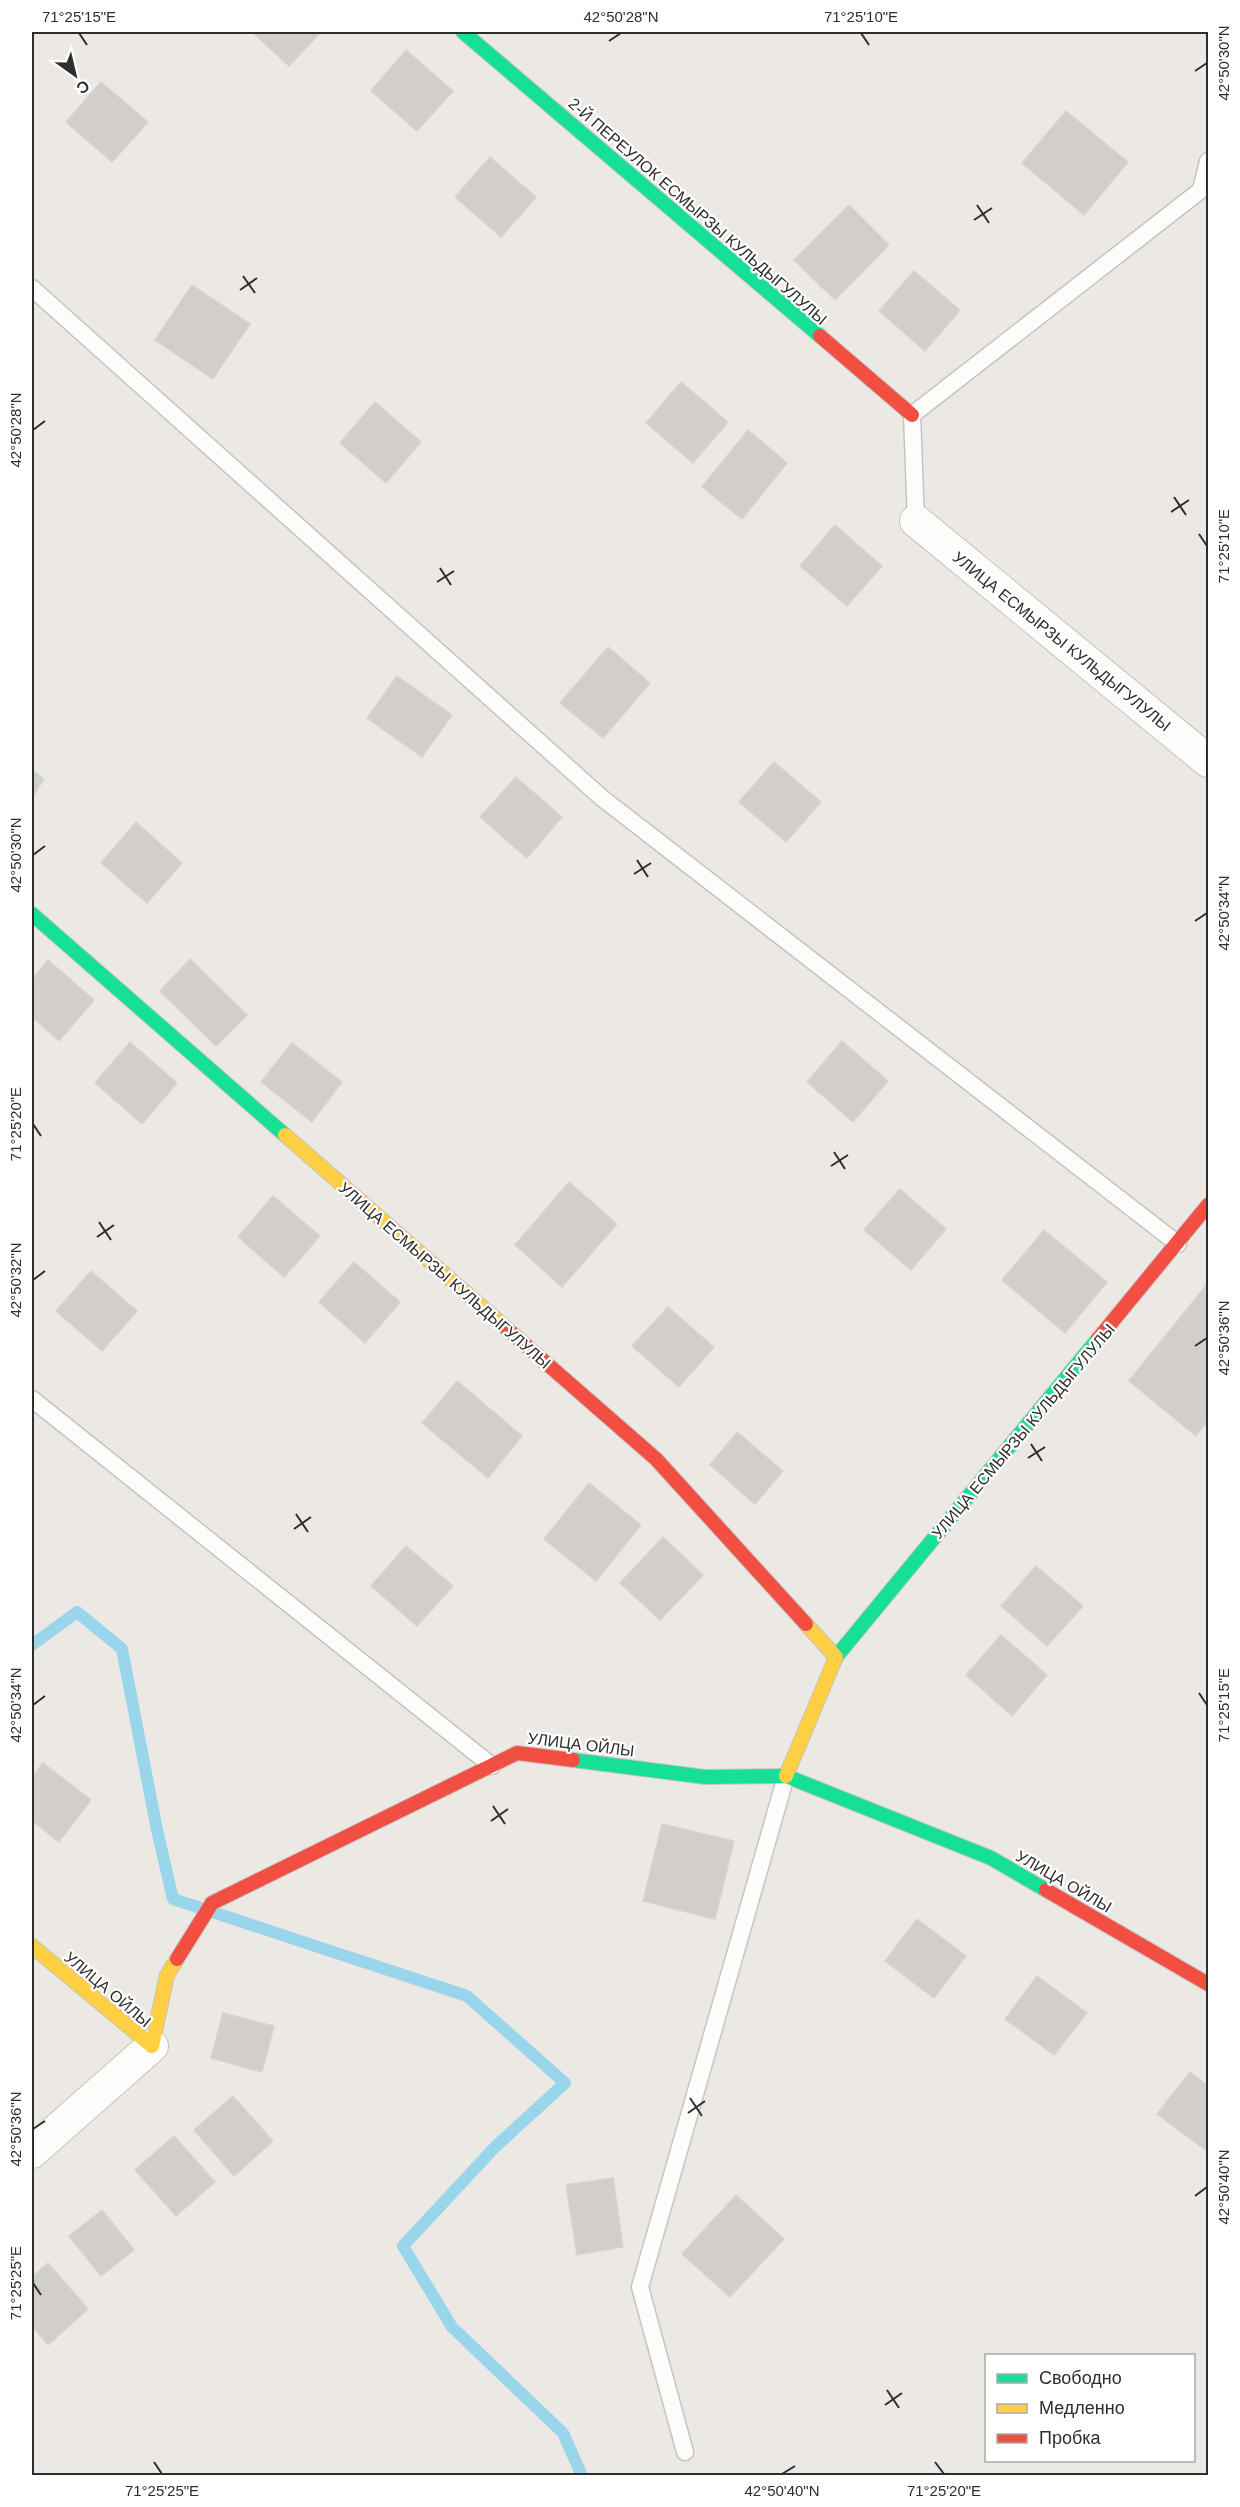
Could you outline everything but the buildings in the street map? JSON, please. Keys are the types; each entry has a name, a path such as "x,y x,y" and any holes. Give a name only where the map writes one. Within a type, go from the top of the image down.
{"street":[{"name":"2-Й ПЕРЕУЛОК ЕСМЫРЗЫ КУЛЬДЫГУЛУЛЫ","path":"463,32 912,415"},
{"name":"УЛИЦА ЕСМЫРЗЫ КУЛЬДЫГУЛУЛЫ","path":"916,521 1209,761"},
{"name":"УЛИЦА ЕСМЫРЗЫ КУЛЬДЫГУЛУЛЫ","path":"32,914 656,1459 836,1657"},
{"name":"УЛИЦА ЕСМЫРЗЫ КУЛЬДЫГУЛУЛЫ","path":"786,1776 836,1657 1209,1205"},
{"name":"УЛИЦА ОЙЛЫ","path":"32,1946 152,2046 167,1975 212,1903 517,1753 705,1777 786,1776 991,1858 1209,1984"},
{"path":"32,2152 152,2046"}],"lane":[{"path":"916,521 912,415 1201,190 1209,161"},
{"path":"32,288 602,798 1178,1244"},
{"path":"32,1399 492,1766"},
{"path":"685,2452 640,2287 786,1776"}],"waterway":[{"path":"32,1645 77,1612 122,1649 157,1830 173,1899 467,1996 565,2083 495,2147 403,2246 452,2327 563,2433 582,2476"}],"traffic: fast":[{"path":"463,32 820,336"},
{"path":"32,914 285,1135"},
{"path":"836,1657 1098,1339"},
{"path":"573,1760 705,1777 786,1776 991,1858 1046,1890"}],"traffic: slow":[{"path":"285,1135 506,1328"},
{"path":"786,1776 836,1657 806,1624"},
{"path":"32,1946 152,2046 167,1975 177,1959"}],"traffic: jam":[{"path":"820,336 912,415"},
{"path":"1098,1339 1208,1205"},
{"path":"506,1328 656,1459 806,1624"},
{"path":"177,1959 212,1903 517,1753 573,1760"},
{"path":"1046,1890 1208,1984"}]}
